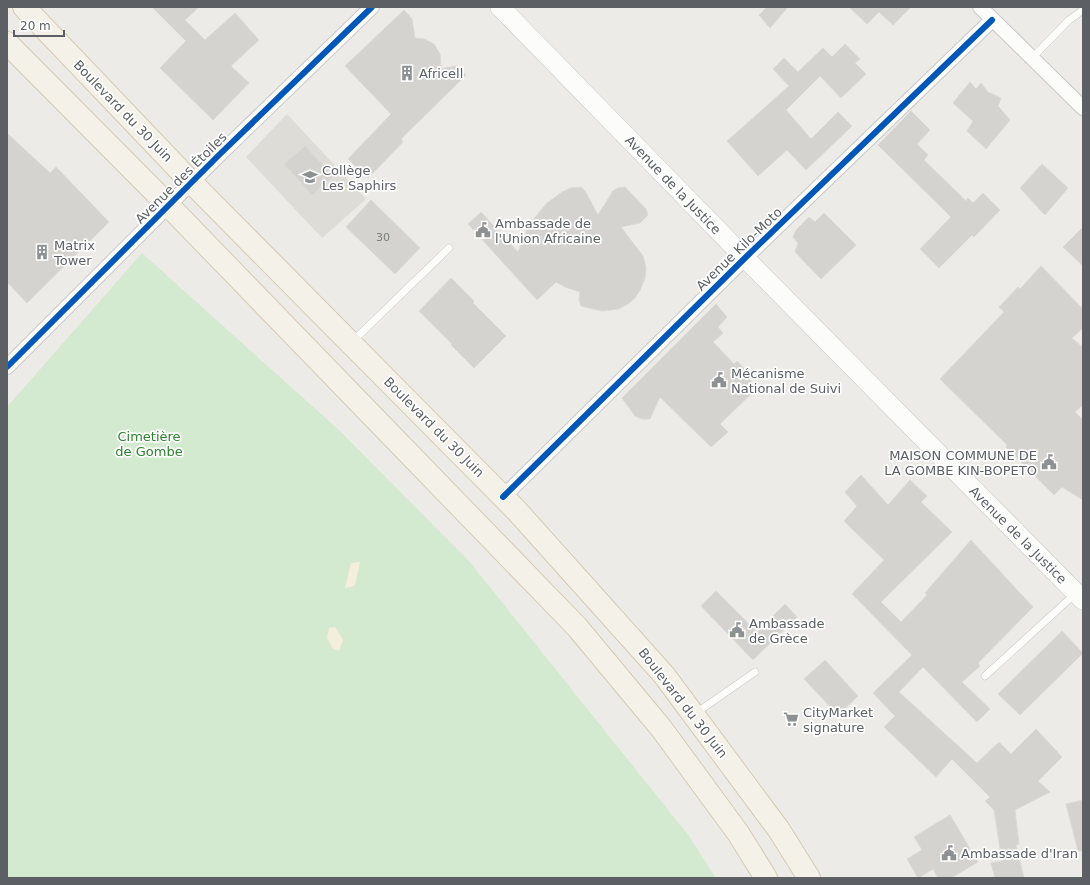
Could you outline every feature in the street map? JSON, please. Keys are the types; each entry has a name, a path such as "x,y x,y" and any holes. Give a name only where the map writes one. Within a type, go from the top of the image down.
{"main road":[{"name":"Boulevard du 30 Juin","path":"24,7 192,183 523,517 664,675 779,830 809,878"},
{"name":"Avenue de la Justice","path":"500,7 745,258 1080,597"},
{"path":"7,43 169,206 577,627 661,728 738,834 766,878"}],"street":[{"name":"Avenue des Étoiles","path":"7,367 372,7"},
{"path":"980,7 1083,108"},
{"name":"Avenue Kilo-Moto","path":"503,497 745,258 992,20"}],"lane":[{"path":"1032,58 1069,20 1083,10"},
{"path":"351,343 449,248"},
{"path":"986,676 1080,597"},
{"path":"694,715 755,672"}],"shaded area":[{"path":"287,114 366,199 322,238 246,157"}],"green space":[{"name":"Cimetière de Gombe","path":"142,253 339,430 469,561 689,836 716,878 7,878 7,407"}],"sand":[{"path":"360,562 355,586 345,588 351,563"},
{"path":"335,627 343,640 339,651 333,649 327,638 329,628"}],"building":[{"path":"152,7 199,7 185,20 205,40 235,13 259,40 231,66 249,83 213,120 160,68 186,41"},
{"path":"767,7 788,7 770,28 759,15"},
{"path":"849,7 911,7 893,25 879,12 867,24"},
{"name":"Africell","path":"404,10 412,19 415,38 424,39 434,44 440,54 441,69 455,66 466,75 401,139 403,142 368,178 348,159 391,114 345,66"},
{"path":"845,44 860,59 855,63 866,74 841,98 820,76 786,110 811,139 838,112 852,126 806,170 787,150 758,176 727,141 789,86 773,69 784,58 798,72 823,48 832,57"},
{"path":"970,82 976,89 981,83 988,92 1001,98 998,106 1010,120 986,149 967,131 973,121 953,103"},
{"path":"911,111 930,130 917,144 928,155 924,160 966,201 968,198 973,203 983,193 1000,210 974,237 972,235 939,268 920,249 951,217 878,145"},
{"name":"Matrix Tower","path":"7,133 50,173 56,167 109,222 27,303 7,282"},
{"path":"305,146 333,176 312,195 284,164"},
{"path":"1042,164 1068,188 1045,215 1020,188"},
{"path":"581,187 585,191 598,215 613,191 618,188 625,187 646,209 648,215 640,223 621,227 643,256 646,268 645,278 635,298 628,304 618,309 602,311 581,306 579,300 580,292 556,282 537,300 468,224 481,212 518,252 529,225 546,204 562,192 571,188"},
{"path":"371,200 420,248 395,274 346,227"},
{"path":"824,213 856,245 821,279 795,252 798,243 793,237 796,230 809,217 815,222"},
{"path":"1083,227 1083,266 1063,247"},
{"path":"1041,266 1083,309 1083,328 1072,338 1083,348 1083,405 1075,412 1083,420 1083,500 1062,487 1054,495 1006,447 1007,445 940,379 1004,312 999,307 1018,287 1020,289"},
{"path":"451,278 474,301 473,303 506,336 474,368 419,311"},
{"path":"716,304 727,317 718,327 723,333 713,342 734,364 737,361 751,376 749,379 757,388 720,424 728,432 711,447 660,397 650,419 642,419 635,416 622,398"},
{"path":"861,475 888,505 910,480 927,496 921,502 952,532 881,602 901,622 927,595 925,593 971,540 1033,607 978,663 980,666 962,682 990,709 977,722 923,667 899,692 977,763 999,742 1011,754 1036,729 1062,757 1038,781 1050,792 1015,810 1019,844 1016,845 1024,878 995,878 991,863 1002,861 994,810 985,801 990,797 952,759 936,777 884,727 895,716 873,693 912,655 852,594 884,560 844,521 857,506 845,492"},
{"path":"716,591 757,632 785,604 797,617 753,660 701,606"},
{"path":"1062,631 1083,653 1020,715 998,694"},
{"path":"825,660 858,696 838,715 804,679"},
{"path":"1083,800 1083,851 1078,851 1066,804"},
{"path":"950,815 978,862 951,878 938,878 933,869 918,878 907,859 922,850 914,837"}],"cycle path":[{"path":"7,367 219,155 372,7"},
{"path":"503,497 745,258 992,20"}],"place":[{"name":"Africell","path":"407,73"},
{"name":"Collège Les Saphirs","path":"310,177"},
{"name":"Ambassade de l'Union Africaine","path":"483,230"},
{"name":"Matrix Tower","path":"42,252"},
{"name":"Mécanisme National de Suivi","path":"719,380"},
{"name":"MAISON COMMUNE DE LA GOMBE KIN-BOPETO","path":"1049,462"},
{"name":"Ambassade de Grèce","path":"737,630"},
{"name":"CityMarket signature","path":"791,719"},
{"name":"Ambassade d'Iran","path":"949,853"}]}
